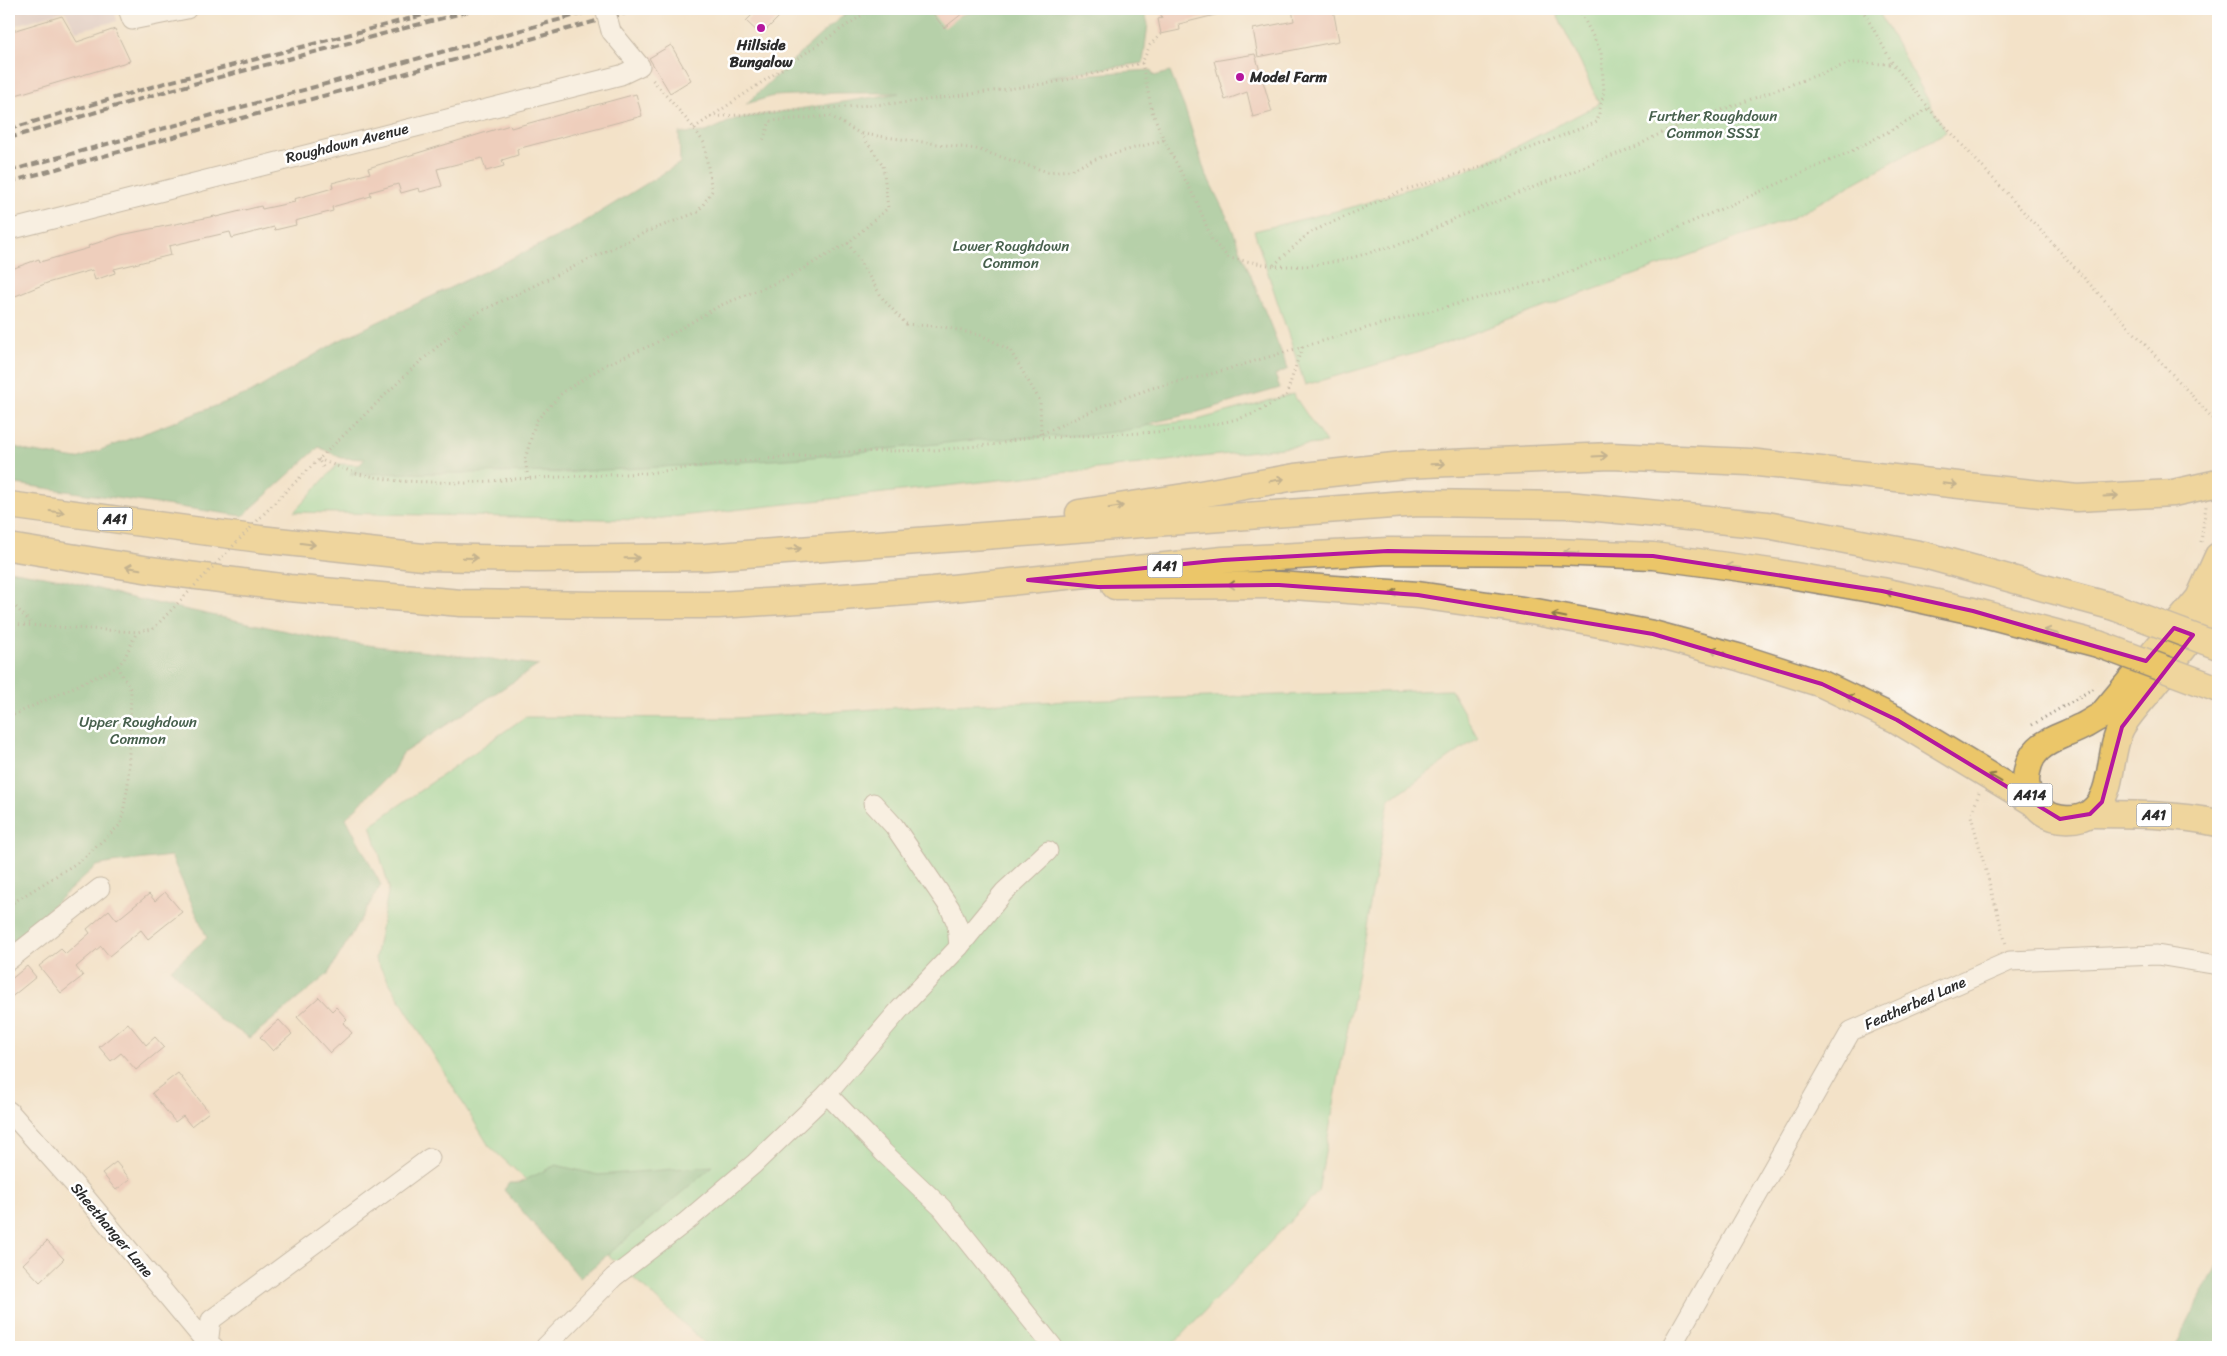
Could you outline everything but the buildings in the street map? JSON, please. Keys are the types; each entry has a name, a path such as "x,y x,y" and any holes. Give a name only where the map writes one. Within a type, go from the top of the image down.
{"highway":[{"path":"1019,533 1076,514 1295,477 1403,465 1611,456 1749,462 2077,498 2173,493 2218,483"},
{"name":"A41","path":"9,505 260,539 423,557 536,559 706,557 1418,504 1568,505 1767,525 1924,555 2114,608 2218,646"},
{"name":"A41","path":"9,547 150,570 234,581 461,603 718,605 933,590 1223,560 1388,551 1556,552 1653,556 1778,573 1882,591 1973,611 2098,644 2218,689"},
{"name":"A414","path":"2090,814 2077,819 2060,819 2044,813 2032,801 2026,786 2027,766 2038,748 2057,736 2080,728 2100,716 2198,598 2218,556"},
{"path":"1028,580 1098,587 1279,585 1418,595 1536,612 1653,634 1738,657 1822,684 1897,720 2036,804"},
{"path":"2090,814 2102,802 2111,759 2122,727 2218,604"},
{"name":"A41","path":"2090,814 2141,814 2197,819 2218,823"}],"street":[{"path":"128,9 132,20 187,9"},
{"path":"605,9 611,31 640,66"},
{"name":"Roughdown Avenue","path":"9,230 621,75 640,66"},
{"path":"873,802 894,826 950,908 957,924 959,947"},
{"path":"545,1347 614,1277 687,1221 754,1164 827,1094 900,1008 959,947 1004,892 1048,851"},
{"path":"9,960 100,888"},
{"name":"Featherbed Lane","path":"1670,1347 1851,1031 2010,961 2157,955 2218,965"},
{"path":"827,1094 883,1152 942,1208 1053,1347"},
{"name":"Sheethanger Lane","path":"9,1113 86,1199 211,1346"},
{"path":"211,1346 211,1320 301,1256 430,1158"}],"path":[{"path":"694,128 871,9"},
{"path":"1274,266 1308,232 1401,191 1485,166 1597,122 1604,92 1601,52 1579,9"},
{"path":"1862,9 1892,64 1929,108 2218,424"},
{"path":"1162,34 1150,44 1142,63 1152,111 1212,240 1229,258 1274,266 1307,266 1344,260 1410,241 1456,218 1637,146 1667,130 1850,63 1892,64"},
{"path":"710,117 912,102 1051,83 1142,63"},
{"path":"9,624 137,632 153,630 318,459 414,368 475,314 646,232 698,212 712,192 704,143 694,128 640,66"},
{"path":"1042,436 1108,404 1152,388 1211,374 1302,347 1551,279 1723,208 1850,152 1929,108"},
{"path":"762,141 770,121 830,116 861,134 976,149 1048,172 1071,170 1098,158 1164,140"},
{"path":"528,478 525,460 536,421 563,392 607,364 654,344 720,306 785,279 848,243 888,208 883,165 861,134"},
{"path":"848,243 883,299 906,324 943,327 981,335 1010,350 1040,401 1042,436"},
{"path":"318,459 358,474 399,481 466,483 528,478 648,473 733,462 841,452 935,450 999,444 1042,436 1114,436 1184,429 1246,416 1286,396 1302,347"},
{"path":"318,459 323,467"},
{"path":"9,600 33,625"},
{"path":"9,717 117,667 124,659 137,632"},
{"path":"9,905 80,862 121,824 128,785 131,690 117,667"},
{"path":"1971,816 2010,961"}],"highlighted area":[{"path":"1388,551 1653,556 1882,591 1973,611 2146,661 2174,628 2193,635 2122,727 2102,802 2090,814 2060,819 1897,720 1822,684 1653,634 1418,595 1279,585 1098,587 1028,580 1223,560"}],"shaded area":[{"path":"12,9 114,9 117,21 76,31 65,11 9,27 9,13 13,12"}],"green space":[{"name":"Lower Roughdown Common","path":"851,9 936,9 948,19 982,9 1144,9 1148,24 1143,63 1046,77 1151,70 1154,76 1170,72 1185,109 1205,172 1229,221 1288,369 1275,375 1280,388 1191,414 1155,422 1140,428 1090,435 974,440 803,458 679,466 568,472 350,474 365,459 341,458 319,447 243,516 9,483 9,445 28,451 77,459 252,392 338,341 571,230 680,163 679,133 706,132 735,119 899,93 774,96 746,104 820,35"},
{"name":"Further Roughdown Common SSSI","path":"1554,9 1877,9 1946,132 1790,219 1417,353 1305,385 1254,231 1356,206 1481,165 1599,104"},
{"path":"1293,394 1326,443 645,520 294,512 338,464 566,473 843,445 1097,431 1197,420"},
{"name":"Upper Roughdown Common","path":"9,570 61,579 132,598 333,641 539,665 403,753 392,773 346,818 381,885 328,974 250,1038 219,1019 171,969 207,938 171,856 96,866 9,945"},
{"path":"1451,690 1478,738 1389,800 1318,1192 1170,1347 709,1347 489,1146 375,959 389,887 371,825 525,717 735,718 936,705"},
{"path":"556,1165 598,1175 713,1166 580,1278 504,1190 509,1183 519,1183"},
{"path":"2218,1264 2218,1347 2175,1347"}],"railway":[{"path":"9,129 165,83 446,9"},
{"path":"9,138 167,91 477,9"},
{"path":"9,171 598,9"},
{"path":"9,182 640,9"}],"place":[{"name":"Hillside Bungalow","path":"761,28"},
{"name":"Model Farm","path":"1240,77"}]}
